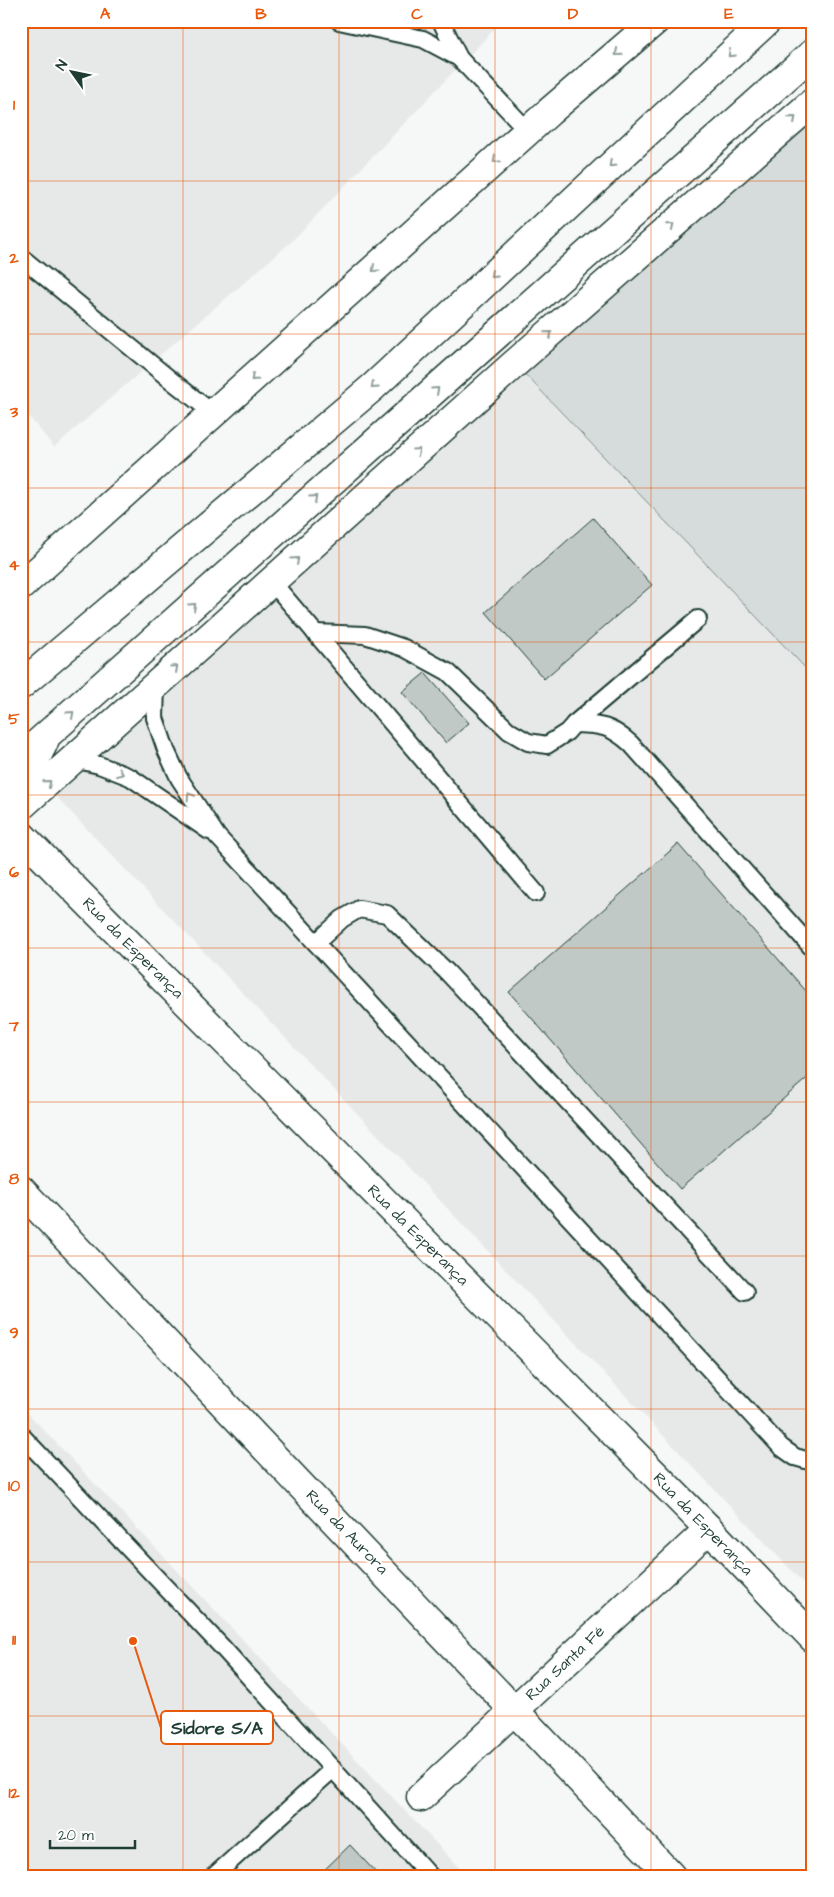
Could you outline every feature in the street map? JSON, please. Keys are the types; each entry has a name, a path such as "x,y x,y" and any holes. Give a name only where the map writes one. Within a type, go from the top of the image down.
{"main road":[{"path":"21,586 528,131 655,21"},
{"path":"21,685 373,387 767,21"},
{"path":"21,758 813,53"},
{"path":"21,806 512,366 813,102"},
{"path":"21,788 46,736"},
{"name":"Rua da Esperança","path":"21,835 709,1529 813,1638"},
{"name":"Rua da Aurora","path":"21,1190 671,1876"},
{"name":"Rua Santa Fé","path":"421,1797 709,1529"}],"lane":[{"path":"339,21 423,39 458,58 528,131"},
{"path":"441,21 458,58"},
{"path":"21,257 214,414"},
{"path":"272,582 536,894"},
{"path":"316,633 365,635 404,648 448,672 510,731 528,742 547,745 567,732 698,619"},
{"path":"156,686 155,718 166,750 179,778 218,836 781,1447 796,1457 813,1462"},
{"path":"574,724 601,725 618,732 631,744 813,949"},
{"path":"74,759 100,765 130,777 218,836"},
{"path":"316,943 342,919 359,909 387,914 448,973 745,1292"},
{"path":"21,1435 222,1647 430,1876"},
{"path":"214,1876 333,1769"}],"shaded area":[{"path":"21,21 502,21 291,242 54,447 21,407"},
{"path":"813,111 813,676 521,370"},
{"path":"520,370 813,676 813,1593 47,787"},
{"path":"21,1406 467,1876 21,1876"}],"building":[{"path":"593,518 652,585 544,679 486,612"},
{"path":"425,673 469,723 446,743 402,692"},
{"path":"678,844 813,999 813,1073 680,1189 509,992"},
{"path":"350,1845 379,1876 318,1876"}],"place":[{"name":"Sidore S/A","path":"133,1641"}]}
